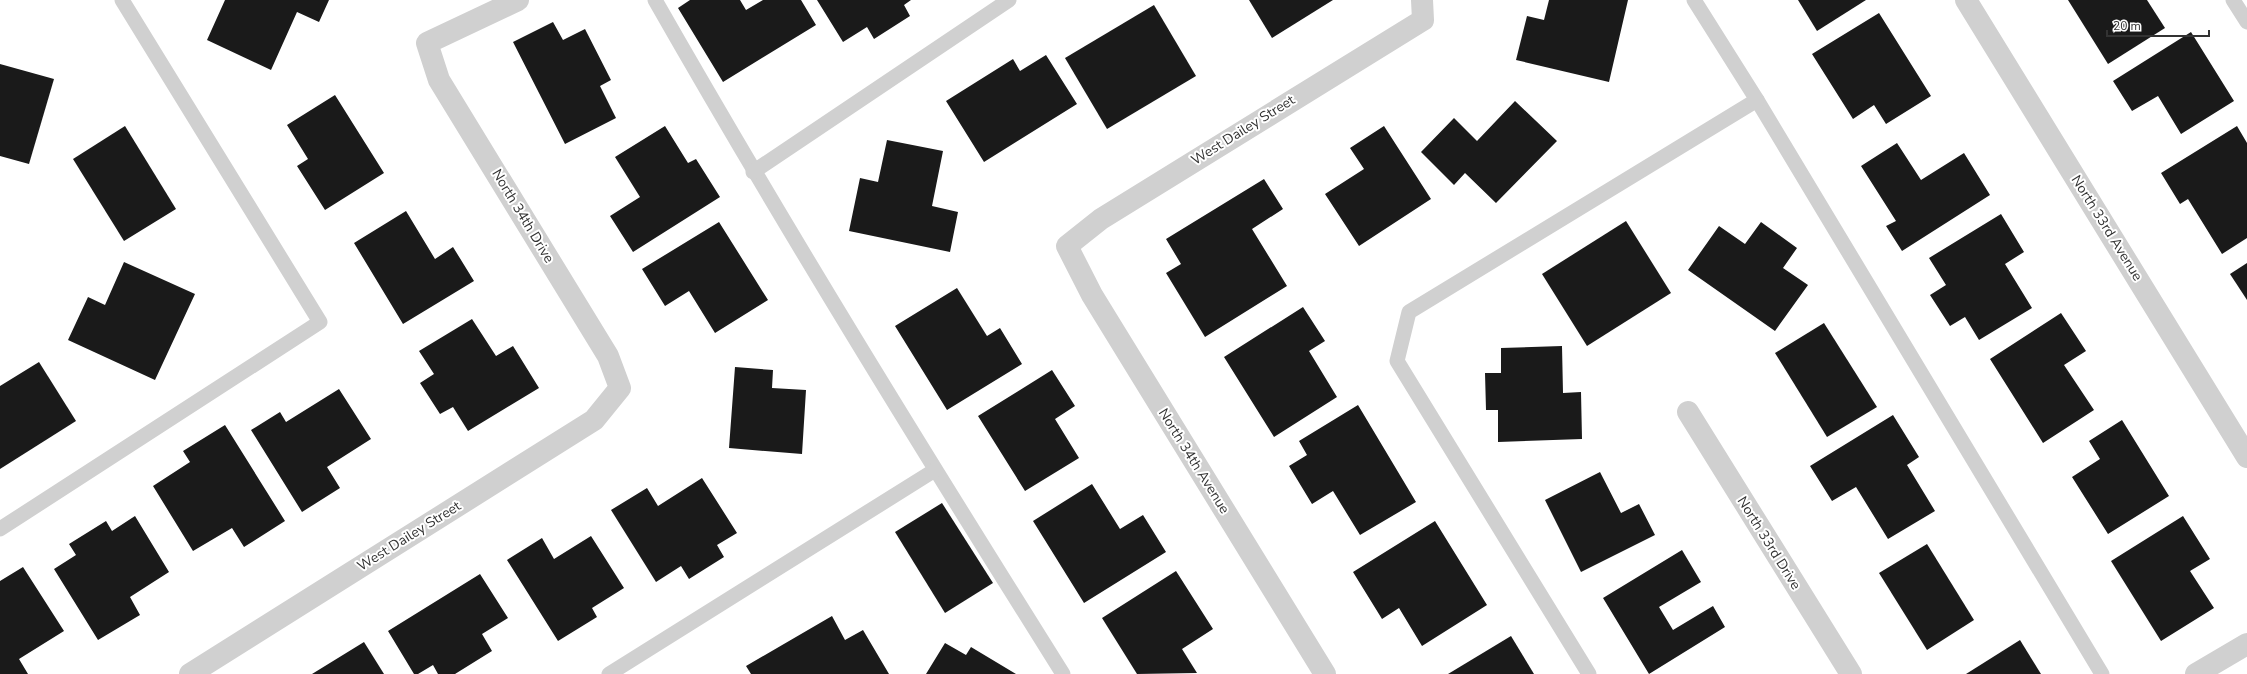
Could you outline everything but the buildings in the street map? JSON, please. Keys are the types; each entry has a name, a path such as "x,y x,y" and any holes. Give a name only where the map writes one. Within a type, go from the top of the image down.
{"street":[{"name":"North 34th Drive","path":"518,0 427,43 440,80 608,356 620,388"},
{"name":"North 33rd Avenue","path":"1966,0 2247,457"},
{"name":"West Dailey Street","path":"1067,246 1101,219 1423,10"},
{"name":"North 34th Avenue","path":"1067,246 1096,302 1325,674"},
{"name":"West Dailey Street","path":"190,674 594,420 620,388"},
{"name":"North 33rd Drive","path":"1688,412 1851,674"},
{"path":"2196,674 2247,644"}],"lane":[{"path":"0,529 320,322 122,0"},
{"path":"655,0 753,172 935,470 1063,674"},
{"path":"753,172 1009,0"},
{"path":"1694,0 1757,100 2102,674"},
{"path":"2233,0 2247,22"},
{"path":"1589,674 1397,361 1409,312 1757,100"},
{"path":"610,674 935,470"}]}
